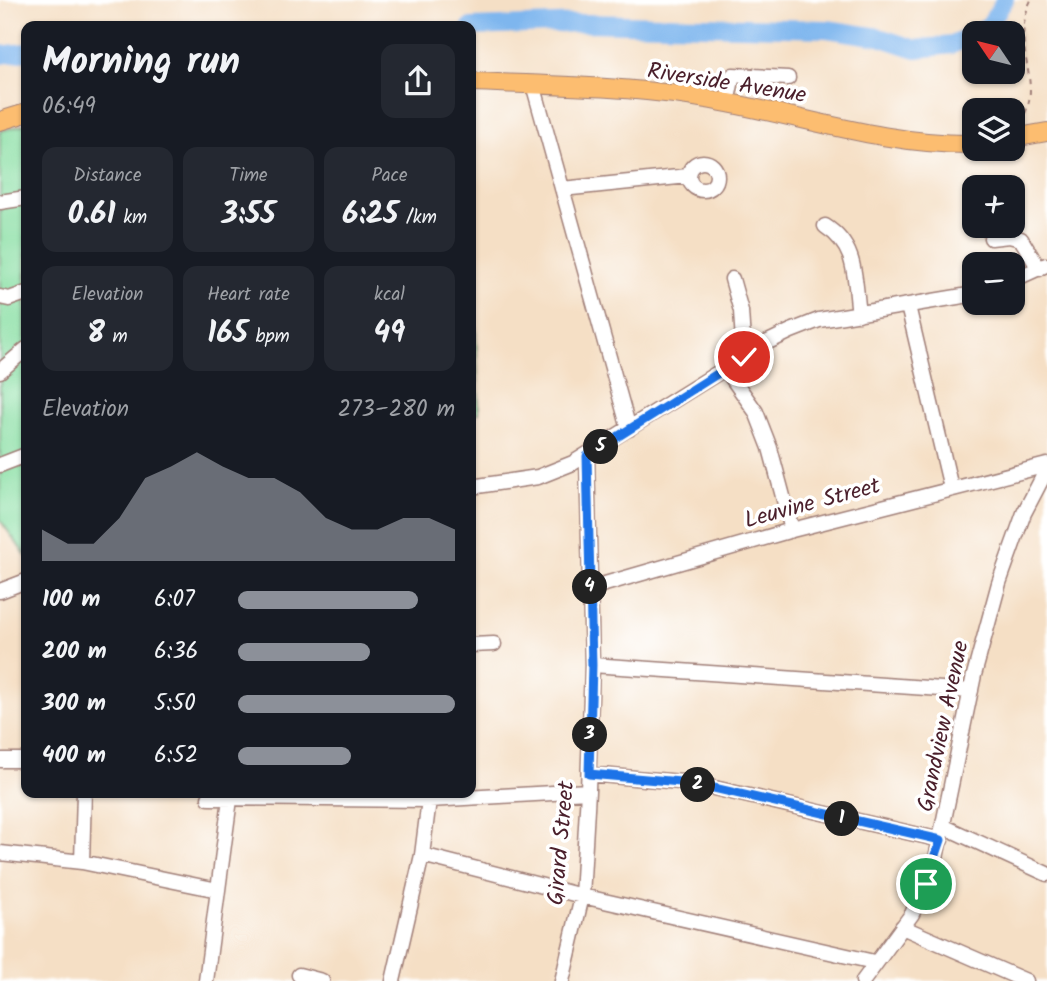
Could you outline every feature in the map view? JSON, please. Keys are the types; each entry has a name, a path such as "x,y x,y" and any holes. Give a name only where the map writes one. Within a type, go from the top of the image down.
{"main road":[{"name":"Riverside Avenue","path":"476,82 693,97 876,134 962,143"},
{"path":"0,121 21,115"},
{"path":"1025,136 1047,132"}],"street":[{"path":"727,103 733,75 786,83"},
{"path":"533,84 629,429"},
{"path":"562,189 688,176"},
{"path":"0,202 21,199"},
{"path":"825,226 842,237 850,253 859,314"},
{"path":"1017,238 1021,239 1043,267 1025,275"},
{"path":"732,279 741,311 744,357"},
{"path":"0,297 9,299 21,295"},
{"path":"476,486 538,477 587,456 766,343 819,320 962,296"},
{"path":"908,306 951,488"},
{"path":"0,371 21,353"},
{"path":"725,368 756,412 770,449 792,530"},
{"name":"Girard Street","path":"562,981 582,896 589,774 592,665 587,456"},
{"path":"0,465 21,457"},
{"name":"Leuvine Street","path":"590,588 792,530 951,488 1047,467"},
{"name":"Grandview Avenue","path":"863,981 874,962 902,927 926,884 943,834 971,691 1012,542 1047,467"},
{"path":"0,591 21,583"},
{"path":"476,645 494,644"},
{"path":"592,665 971,691"},
{"path":"0,760 21,760"},
{"path":"589,774 692,783 943,834 1047,874"},
{"path":"476,798 588,792"},
{"path":"82,862 85,798"},
{"path":"209,798 274,798"},
{"path":"396,798 469,798"},
{"path":"206,981 230,799"},
{"path":"393,981 422,855 429,800"},
{"path":"0,853 82,862 218,890"},
{"path":"422,855 582,896 874,962"},
{"path":"902,927 1026,981"},
{"path":"299,975 322,981"}],"path":[{"path":"1031,0 1026,10 1024,36 1032,57"},
{"path":"785,101 786,83"},
{"path":"1025,117 1035,102"}],"green space":[{"path":"21,125 21,549 0,520 0,131"},
{"path":"476,338 479,413 476,413"}],"waterway":[{"path":"992,21 1005,0"},
{"path":"476,27 585,23 827,29 879,37 916,49 952,45 962,40"},
{"path":"0,55 21,53"}],"route":[{"path":"744,357 587,456 592,665 589,774 692,783 941,840 926,884"}]}
